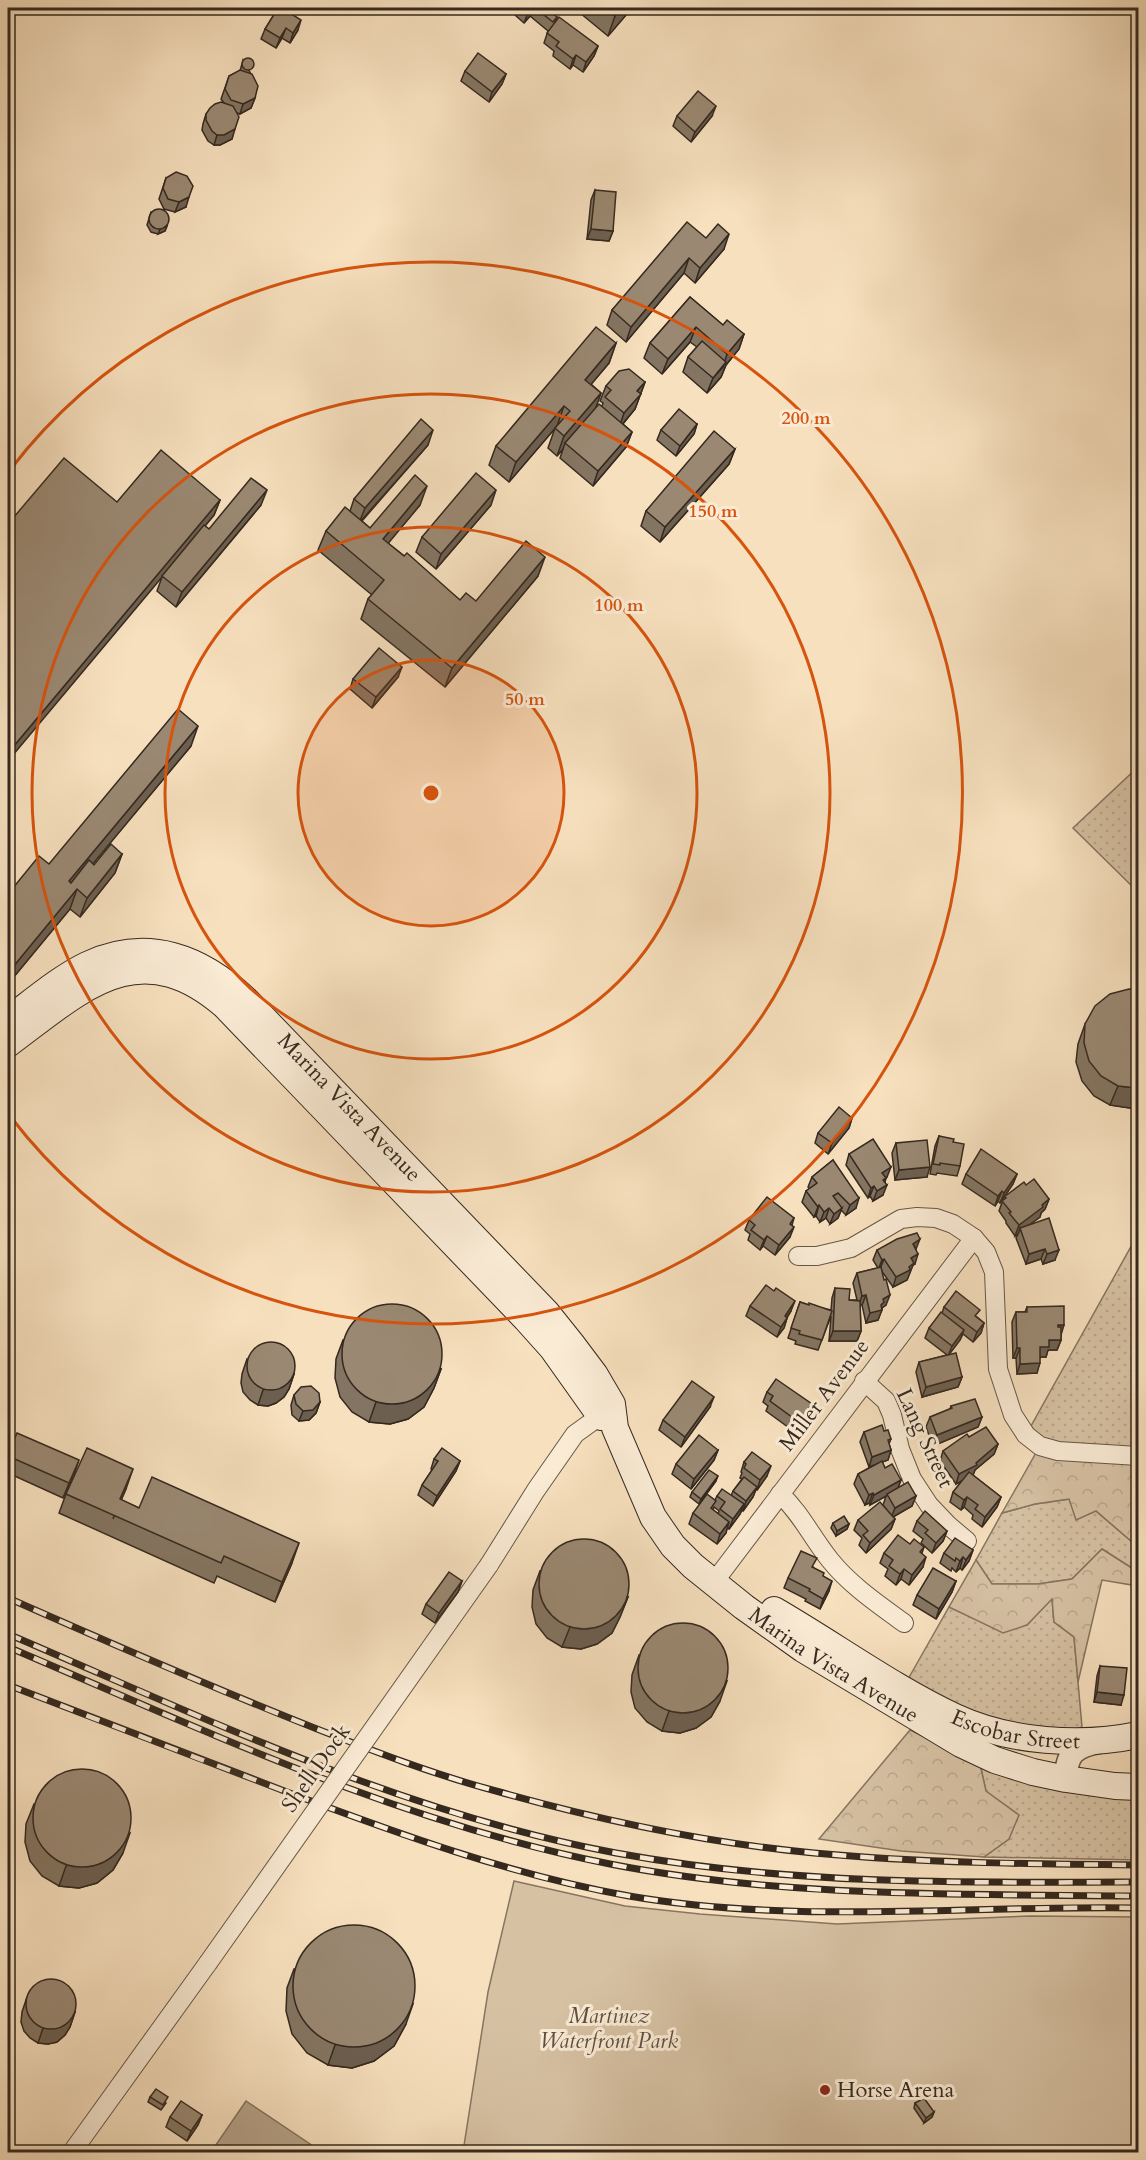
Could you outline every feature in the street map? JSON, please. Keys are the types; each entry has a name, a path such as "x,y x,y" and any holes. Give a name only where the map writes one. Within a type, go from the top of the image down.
{"main road":[{"name":"Marina Vista Avenue","path":"8,1020 86,965 125,954 166,953 199,965 220,976 247,1000 547,1313 595,1375 612,1404 608,1422"},
{"name":"Marina Vista Avenue","path":"8,1044 86,987 115,975 149,970 175,976 206,989 225,1006 552,1348 608,1422 653,1517 673,1546 693,1566 744,1607 803,1648 961,1744 995,1760 1066,1779 1138,1787"},
{"name":"Escobar Street","path":"714,1582 766,1606 929,1704 976,1725 1047,1739 1082,1740 1133,1736"}],"street":[{"path":"798,1256 817,1256 851,1248 901,1220 917,1217 936,1218 953,1224 974,1238 986,1252 994,1272 998,1369 1013,1415 1026,1436 1040,1446 1058,1451 1138,1456"},
{"name":"Miller Avenue","path":"714,1582 974,1238"},
{"name":"Lang Street","path":"864,1381 886,1401 892,1415 900,1449 912,1479 929,1504 948,1525 967,1540"},
{"name":"Shell Dock","path":"72,2152 489,1565 536,1490 575,1434 585,1425 608,1422"},
{"path":"780,1494 798,1512 818,1545 838,1569 873,1600 904,1623"},
{"path":"1066,1779 1068,1758 1085,1745 1133,1736"}],"green space":[{"path":"1138,767 1138,892 1073,828"},
{"path":"1138,1234 1138,1452 1042,1442 1031,1426"},
{"path":"1037,1451 1138,1464 1138,1547 1096,1511 1076,1520 1069,1499 1035,1504 1002,1513"},
{"path":"1070,1499 1096,1511 1138,1547 1138,1572 1102,1549 1072,1579 1038,1584 992,1584 976,1560 1002,1513 1035,1504"},
{"path":"1102,1549 1138,1572 1138,1586 1102,1580 1078,1682 1074,1637 1054,1622 1052,1599 1027,1625 1003,1633 949,1607 976,1560 992,1584 1038,1584 1072,1579"},
{"path":"1052,1598 1054,1622 1074,1637 1082,1727 1047,1739 903,1688 949,1607 973,1618 1027,1625"},
{"path":"910,1730 980,1764 986,1791 1019,1815 1009,1839 984,1857 901,1851 819,1839"},
{"path":"980,1764 1138,1795 1138,1860 984,1857 1009,1839 986,1791"},
{"name":"Martinez Waterfront Park","path":"514,1881 625,1906 837,1924 1031,1916 1138,1917 1138,2152 463,2152 488,1992"}],"shaded area":[{"path":"246,2101 322,2152 211,2152"}],"building":[{"path":"278,8 282,8 301,20 293,33 286,28 280,38 265,29"},
{"path":"521,8 532,8 528,13"},
{"path":"535,8 546,8 557,17 553,22"},
{"path":"605,8 623,8 615,16"},
{"path":"559,17 598,46 586,62 576,55 573,59 556,46 559,42 547,33"},
{"path":"478,53 506,74 492,92 465,71"},
{"path":"250,58 254,64 250,70 246,70 242,62"},
{"path":"240,70 252,74 258,86 255,98 243,104 231,100 225,89 229,76"},
{"path":"698,91 716,106 695,132 677,116"},
{"path":"221,102 233,106 239,117 235,129 224,135 217,135 206,120 206,114 215,104"},
{"path":"176,172 187,176 193,186 189,197 179,202 168,199 163,188 166,178"},
{"path":"595,190 616,192 613,231 591,229"},
{"path":"159,209 166,212 169,219 166,226 159,229 152,226 149,219 152,212"},
{"path":"687,222 706,238 718,224 729,234 700,268 689,258 631,327 612,310"},
{"path":"690,297 723,325 727,320 744,334 727,354 696,327 668,359 650,343"},
{"path":"596,327 616,343 585,380 601,393 564,436 555,428 570,411 564,406 516,462 496,446"},
{"path":"702,341 726,362 713,378 688,357"},
{"path":"629,369 645,382 637,391 641,394 624,413 605,397 611,390 606,386 619,371"},
{"path":"599,404 632,432 598,471 565,443"},
{"path":"679,409 697,424 680,446 661,430"},
{"path":"421,419 433,430 365,508 354,499"},
{"path":"714,431 735,449 665,527 646,511"},
{"path":"161,450 220,500 8,753 8,524 64,458 117,502"},
{"path":"476,473 496,490 441,554 422,537"},
{"path":"415,475 427,486 383,539 404,556 407,553 460,600 466,593 476,601 526,541 545,557 452,668 368,599 384,580 326,531 345,507 370,528"},
{"path":"251,478 267,490 182,592 162,576 204,525 209,529"},
{"path":"379,648 402,667 376,697 353,679"},
{"path":"178,709 198,726 69,881 71,883 89,860 94,865 111,844 122,854 87,898 77,889 8,973 8,894 39,856 49,864"},
{"path":"1129,989 1138,990 1138,1088 1118,1086 1101,1076 1089,1061 1084,1043 1085,1024 1095,1006 1110,994"},
{"path":"839,1107 852,1118 832,1143 818,1133"},
{"path":"939,1136 964,1144 960,1166 933,1164"},
{"path":"873,1139 891,1167 882,1173 887,1185 877,1191 874,1186 871,1188 849,1154"},
{"path":"927,1140 930,1167 899,1170 896,1143"},
{"path":"981,1149 1017,1174 1004,1193 1002,1191 998,1196 966,1174"},
{"path":"833,1160 859,1198 850,1205 838,1193 833,1196 842,1208 834,1214 829,1208 824,1212 806,1191 817,1183 812,1177"},
{"path":"1034,1179 1049,1199 1042,1205 1043,1207 1019,1225 1002,1201 1024,1182 1026,1185"},
{"path":"767,1197 794,1218 790,1224 794,1227 779,1245 767,1236 764,1240 751,1230 755,1225 749,1220"},
{"path":"1049,1218 1059,1250 1047,1254 1045,1249 1029,1254 1020,1228"},
{"path":"917,1233 920,1239 913,1244 918,1254 911,1258 914,1263 909,1267 910,1270 896,1277 877,1250 897,1239"},
{"path":"881,1267 890,1295 883,1299 882,1310 870,1313 866,1295 862,1296 857,1273"},
{"path":"766,1285 774,1291 776,1288 795,1301 781,1327 750,1306"},
{"path":"835,1288 850,1289 849,1300 860,1301 861,1331 833,1331"},
{"path":"956,1291 980,1310 975,1316 984,1323 977,1332 944,1307"},
{"path":"800,1302 832,1311 822,1340 799,1334 800,1331 791,1328"},
{"path":"392,1304 420,1312 434,1326 442,1354 434,1382 420,1396 392,1404 364,1396 350,1382 342,1354 350,1326 364,1312"},
{"path":"1064,1306 1064,1325 1058,1325 1061,1327 1061,1340 1049,1340 1049,1347 1040,1347 1040,1363 1020,1364 1016,1312 1027,1312 1027,1307"},
{"path":"941,1312 964,1330 952,1346 929,1328"},
{"path":"266,1342 276,1342 288,1349 295,1361 295,1371 288,1383 276,1390 266,1390 251,1379 247,1371 247,1361 258,1346"},
{"path":"956,1353 962,1377 926,1387 919,1362"},
{"path":"776,1379 812,1404 804,1415 801,1413 796,1420 770,1401 773,1396 767,1392"},
{"path":"692,1381 714,1397 685,1437 663,1420"},
{"path":"311,1386 319,1393 320,1402 313,1410 303,1411 296,1404 294,1395 301,1387"},
{"path":"975,1399 982,1417 937,1435 930,1417 952,1408 951,1406"},
{"path":"882,1425 884,1431 888,1430 891,1450 872,1457 864,1432"},
{"path":"986,1427 998,1444 976,1463 977,1465 959,1474 943,1451 967,1434 969,1437"},
{"path":"17,1433 79,1460 69,1483 8,1456"},
{"path":"699,1435 718,1450 694,1479 676,1464"},
{"path":"87,1448 133,1469 120,1499 139,1508 152,1477 299,1543 282,1582 224,1556 221,1563 66,1494"},
{"path":"442,1448 460,1461 437,1496 422,1485 438,1461 434,1459"},
{"path":"752,1452 771,1466 760,1480 744,1468 746,1464 744,1462"},
{"path":"882,1461 885,1468 892,1464 901,1480 874,1495 873,1493 869,1495 858,1474"},
{"path":"709,1470 718,1476 701,1499 692,1492"},
{"path":"969,1472 1001,1497 985,1517 975,1509 978,1505 967,1497 964,1500 953,1492"},
{"path":"744,1477 757,1487 746,1501 733,1491"},
{"path":"908,1482 916,1496 895,1508 887,1494"},
{"path":"722,1489 744,1504 733,1519 720,1509 725,1502 717,1496"},
{"path":"707,1494 716,1501 711,1508 729,1522 720,1534 693,1513"},
{"path":"880,1502 895,1519 870,1543 863,1535 868,1531 858,1520"},
{"path":"925,1511 947,1531 936,1543 925,1533 928,1530 917,1521"},
{"path":"844,1516 849,1524 837,1531 833,1523"},
{"path":"898,1535 910,1544 914,1539 924,1547 920,1552 926,1557 912,1575 904,1569 900,1574 889,1566 893,1560 884,1553"},
{"path":"955,1538 973,1550 966,1560 963,1557 960,1561 956,1558 955,1561 944,1553"},
{"path":"584,1539 601,1542 616,1552 626,1567 629,1584 626,1601 616,1616 601,1626 584,1629 567,1626 552,1616 542,1601 539,1584 542,1567 552,1552 567,1542"},
{"path":"801,1551 817,1558 812,1567 824,1573 823,1576 832,1581 823,1599 809,1591 810,1589 788,1578"},
{"path":"933,1568 956,1581 939,1609 917,1595"},
{"path":"449,1572 462,1581 439,1613 426,1604"},
{"path":"683,1623 700,1626 715,1636 725,1651 728,1668 725,1685 715,1700 700,1710 683,1713 666,1710 651,1700 641,1685 638,1668 641,1651 651,1636 666,1626"},
{"path":"1100,1666 1127,1668 1124,1695 1097,1692"},
{"path":"82,1769 101,1772 117,1783 128,1799 131,1818 128,1837 117,1853 101,1864 82,1867 63,1864 47,1853 36,1837 33,1818 36,1799 47,1783 63,1772"},
{"path":"354,1925 377,1930 388,1935 397,1943 405,1952 410,1963 415,1986 410,2009 405,2020 397,2029 388,2037 377,2042 354,2047 331,2042 320,2037 311,2029 303,2020 298,2009 293,1986 298,1963 303,1952 311,1943 320,1935 331,1930"},
{"path":"51,1979 60,1981 71,1990 76,2004 74,2013 65,2024 51,2029 42,2027 31,2018 26,2004 28,1995 37,1984"},
{"path":"156,2089 168,2097 163,2105 150,2097"},
{"path":"924,2098 934,2112 926,2118 915,2103"},
{"path":"181,2101 202,2115 191,2131 170,2117"}],"railway":[{"path":"8,1598 200,1681 361,1746 451,1778 574,1812 694,1837 814,1853 936,1861 1138,1865"},
{"path":"8,1634 306,1760 382,1789 537,1836 616,1853 681,1863 811,1877 942,1882 1138,1882"},
{"path":"8,1647 229,1741 379,1799 532,1846 610,1864 675,1875 807,1889 939,1894 1138,1896"},
{"path":"8,1685 413,1838 542,1877 629,1896 692,1905 819,1912 1138,1908"}],"place":[{"name":"Horse Arena","path":"825,2090"}]}
